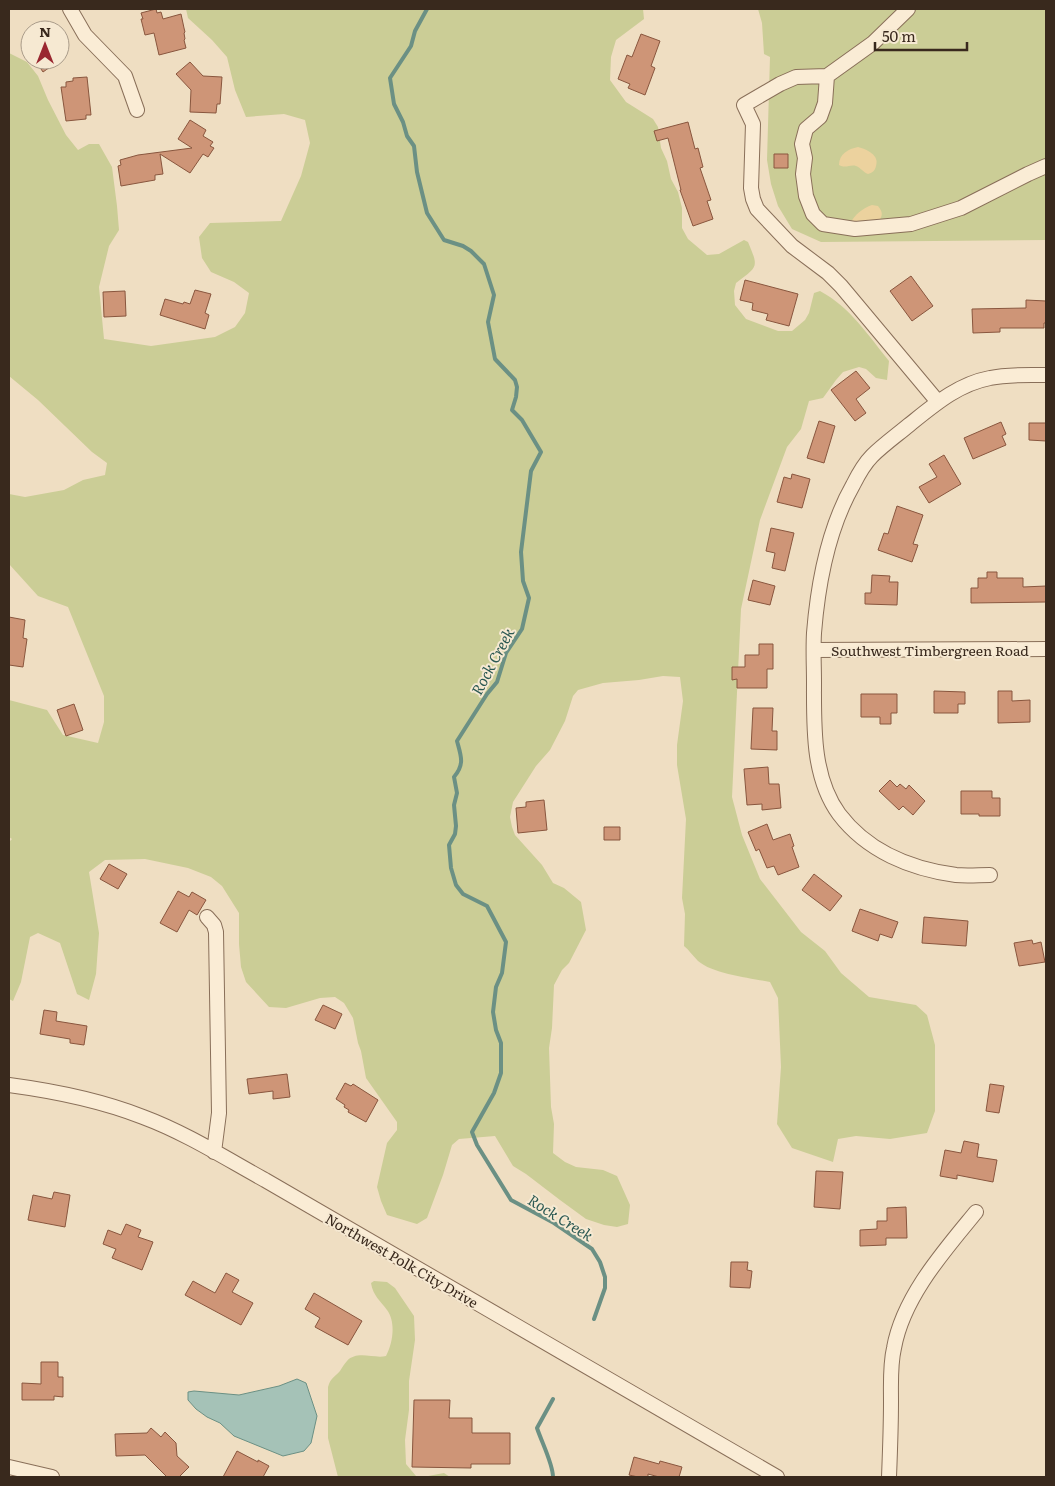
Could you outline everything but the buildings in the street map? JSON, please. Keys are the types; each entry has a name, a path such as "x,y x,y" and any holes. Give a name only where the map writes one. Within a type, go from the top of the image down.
{"street":[{"path":"70,9 86,35 125,76 137,110"},
{"path":"908,9 873,42 827,76 796,77 744,105 753,124 751,188 757,209 792,246 828,273 841,286 938,402"},
{"path":"827,76 826,103 820,118 806,129 802,144 805,158 803,174 806,196 813,214 823,224 855,229 911,224 961,208 1046,166"},
{"path":"990,875 958,875 932,871 902,862 877,849 856,832 838,813 825,788 816,750 814,650 816,613 823,568 836,523 846,497 871,457 938,402 952,393 990,378 1046,375"},
{"name":"Southwest Timbergreen Road","path":"814,650 1046,649"},
{"path":"207,917 216,932 219,1113 214,1152"},
{"name":"Northwest Polk City Drive","path":"9,1085 60,1093 89,1100 125,1110 162,1125 214,1152 777,1477"},
{"path":"889,1477 891,1367 894,1347 900,1328 906,1310 918,1289 945,1250 976,1212"},
{"path":"9,1467 52,1477"}],"green space":[{"path":"186,9 643,9 644,19 616,40 611,57 610,80 626,102 653,119 658,127 661,148 667,161 671,179 678,192 682,208 682,228 688,239 707,255 719,254 744,240 748,242 754,257 754,266 749,273 736,283 734,291 735,305 746,319 778,331 792,331 805,320 809,313 814,293 820,291 849,313 889,361 887,380 876,378 866,369 859,367 843,372 823,398 809,401 801,429 787,447 760,520 741,609 732,797 742,835 760,879 801,932 825,951 841,973 869,997 916,1005 927,1015 935,1045 935,1111 927,1133 890,1139 856,1136 838,1139 833,1162 792,1148 777,1124 781,1067 778,998 770,982 732,975 713,969 698,961 684,946 685,914 682,898 686,819 677,765 677,745 683,701 680,677 663,676 603,683 578,690 573,696 565,721 550,750 536,766 513,802 510,817 515,835 542,865 553,883 564,888 581,902 586,930 569,963 562,970 554,985 549,1048 551,1107 554,1124 553,1153 576,1167 603,1170 617,1176 630,1205 628,1224 617,1227 586,1219 513,1166 495,1136 459,1139 452,1145 427,1218 417,1224 387,1215 377,1187 387,1143 397,1130 397,1122 366,1078 353,1018 344,1003 335,997 320,998 286,1008 269,1007 246,982 241,967 239,913 222,886 211,877 188,868 145,859 105,860 89,872 99,933 96,974 89,1000 77,994 60,943 38,933 30,937 21,982 13,1001 9,999 9,842 12,839 9,837 9,700 47,710 63,735 98,743 104,722 104,696 68,607 38,596 9,564 9,494 25,497 64,490 83,480 105,475 107,463 92,452 38,400 9,376 9,53 20,58 20,70 33,70 38,76 66,135 78,150 89,144 99,144 112,167 119,230 109,246 99,287 104,339 151,346 215,337 235,327 245,313 249,293 234,282 211,272 202,258 199,237 210,223 281,221 301,176 310,143 305,120 284,114 246,117 235,90 227,57 188,18"},
{"path":"758,9 1046,9 1046,240 821,242 792,229 778,206 771,184 767,160 770,57 764,54 762,23"},
{"path":"374,1281 387,1282 395,1288 414,1316 415,1340 409,1381 409,1410 405,1440 406,1464 416,1476 423,1477 338,1477 328,1438 328,1387 332,1379 351,1358 361,1355 386,1356 390,1345 392,1320 373,1291 371,1283"},
{"path":"444,1473 450,1477 423,1477"}],"sand":[{"path":"858,147 868,151 876,159 876,168 871,173 868,174 856,166 844,167 839,165 839,161 845,153"},
{"path":"872,205 878,206 882,212 878,222 850,224 859,212"}],"shaded area":[{"path":"297,1379 306,1383 317,1416 311,1443 304,1451 283,1456 234,1436 220,1423 196,1409 188,1400 188,1392 239,1395 279,1386"}],"waterway":[{"name":"Rock Creek","path":"427,9 415,31 411,46 390,78 394,104 403,122 407,136 414,146 417,172 427,213 444,240 463,246 484,264 494,295 488,322 495,359 515,380 517,387 512,410 522,420 541,452 531,471 521,552 523,581 529,598 522,629 506,653 497,682 487,694 457,741 461,764 454,777 457,793 454,805 456,826 455,834 449,845 451,868 456,885 463,894 487,906 506,942 502,973 496,987 493,1012 496,1030 501,1043 501,1073 494,1093 472,1132 477,1145 511,1200 554,1223 592,1249 600,1262 605,1277 605,1288 594,1319"},
{"name":"Rock Creek","path":"553,1399 537,1428 553,1472 553,1477"}]}
